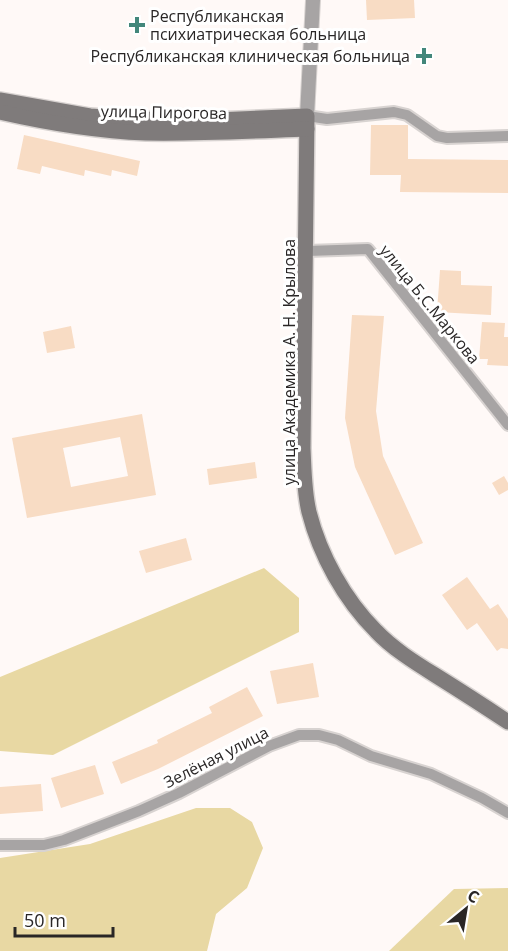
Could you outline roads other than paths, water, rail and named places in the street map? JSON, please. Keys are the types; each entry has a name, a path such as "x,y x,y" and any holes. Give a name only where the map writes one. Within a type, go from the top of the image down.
{"main road":[{"name":"улица Пирогова","path":"0,100 81,114 130,119 307,123"},
{"name":"улица Пирогова","path":"0,112 28,119 88,128 145,133 218,132 307,123"},
{"name":"улица Академика А. Н. Крылова","path":"307,123 304,459 309,511 319,542 335,577 356,609 376,632 408,657 508,722"}],"street":[{"path":"307,123 313,0"},
{"name":"улица Пирогова","path":"307,123 394,112 407,115 436,136 447,138 508,136"},
{"name":"улица Б.С.Маркова","path":"307,251 368,249 508,425"},
{"name":"Зелёная улица","path":"0,845 44,844 64,840 139,811 269,746 299,735 319,735 338,740 371,756 431,774 508,813"}],"place":[{"name":"Республиканская психиатрическая больница","path":"137,25"},
{"name":"Республиканская клиническая больница","path":"424,56"}]}
